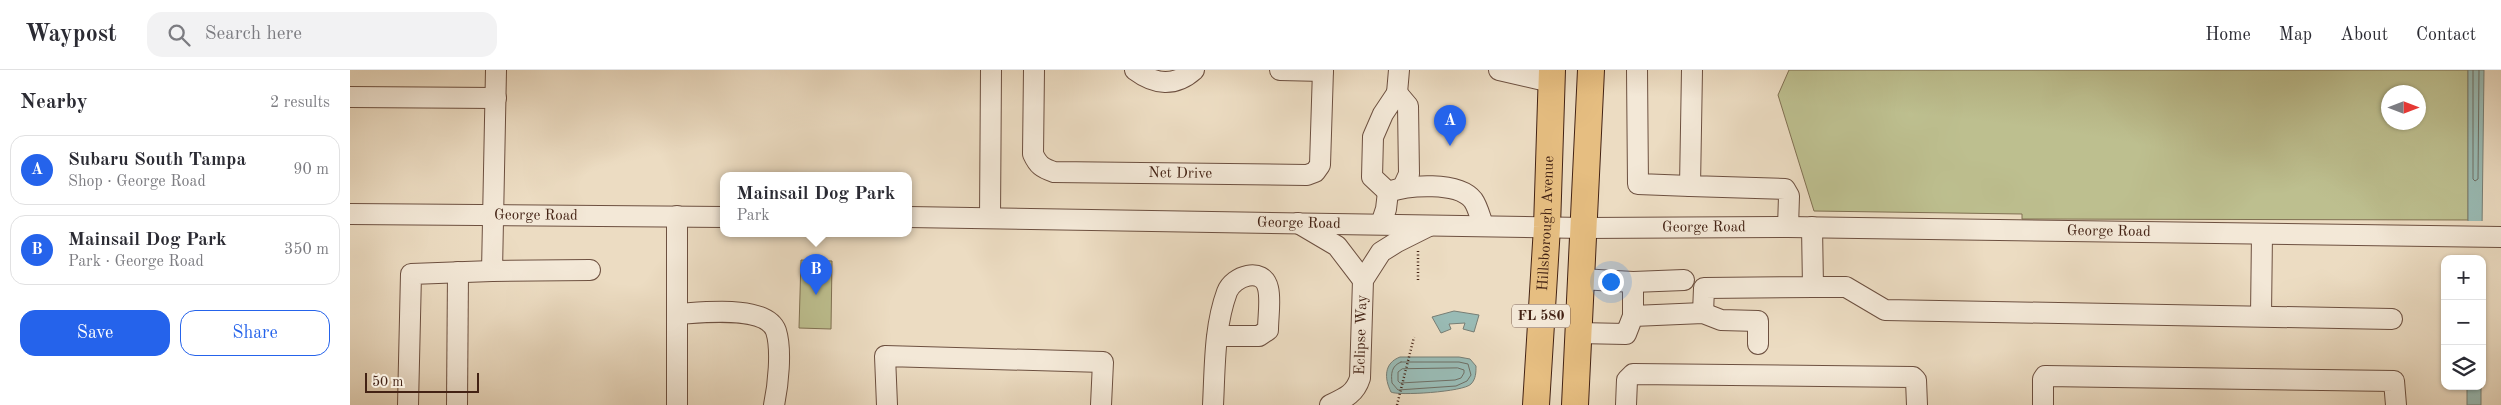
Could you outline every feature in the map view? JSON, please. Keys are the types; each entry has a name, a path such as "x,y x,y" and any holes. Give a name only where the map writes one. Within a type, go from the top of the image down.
{"main road":[{"name":"FL 580","path":"1575,405 1591,70"},
{"name":"Hillsborough Avenue","path":"1536,405 1547,227 1552,76"}],"street":[{"path":"492,271 496,70"},
{"path":"990,218 991,70"},
{"name":"Net Drive","path":"1034,70 1034,154 1037,163 1043,168 1054,172 1307,175 1315,172 1320,165 1323,70 1280,70"},
{"path":"1135,70 1159,82 1173,82 1186,77 1194,70"},
{"path":"1398,70 1398,92 1383,114 1373,137 1372,177 1395,189 1454,188 1472,199 1483,225"},
{"path":"1499,70 1552,76"},
{"path":"1637,70 1638,184 1785,189 1789,196 1788,227"},
{"path":"1690,186 1692,70"},
{"path":"1381,224 1395,189 1409,174 1408,106 1398,92"},
{"path":"350,97 496,98"},
{"name":"George Road","path":"350,214 720,216"},
{"path":"676,216 677,405"},
{"name":"George Road","path":"912,217 1433,224 1584,228 1812,227 2501,237"},
{"path":"1296,222 1337,246 1363,280 1381,252 1433,224"},
{"path":"1812,227 1813,286"},
{"path":"2261,315 2262,234"},
{"path":"408,405 411,274 590,270"},
{"path":"457,405 458,272"},
{"path":"1581,279 1633,282 1684,280"},
{"name":"Eclipse Way","path":"1330,405 1351,394 1357,387 1360,378 1363,280"},
{"path":"1578,333 1626,334 1633,316 1633,282"},
{"path":"1704,313 1704,288 1846,286 1885,310 2261,315 2392,319"},
{"path":"677,314 740,312 767,320 776,331 780,378 774,405"},
{"path":"1633,316 1704,313 1721,320 1758,321 1758,344"},
{"path":"1213,405 1217,336"},
{"path":"887,405 886,356 1103,362 1102,405"},
{"path":"1626,405 1627,380 1633,374 1913,377 1916,380 1917,405"},
{"path":"2043,405 2043,379 2045,376 2394,381 2396,405"}],"path":[{"path":"1418,250 1418,280"},
{"path":"1397,405 1414,337"}],"green space":[{"path":"1789,70 2468,70 2468,220 2022,219 2022,214 1814,211 1778,95"},
{"path":"801,260 832,261 831,329 799,328"}],"water":[{"path":"2468,70 2484,70 2482,229 2468,229"},
{"path":"1454,311 1479,315 1474,332 1463,329 1465,323 1449,324 1451,329 1441,333 1432,317"},
{"path":"1400,357 1459,357 1470,359 1476,366 1475,378 1466,387 1444,391 1391,392 1387,381 1388,367"},
{"path":"2467,390 2481,390 2481,405 2467,405"}],"pier":[{"path":"2465,221 2485,221 2485,229 2465,229"},
{"path":"2465,245 2485,245 2485,254 2465,254"}],"place":[{"name":"Subaru South Tampa","path":"1450,146"},
{"name":"Mainsail Dog Park","path":"816,295"}]}
